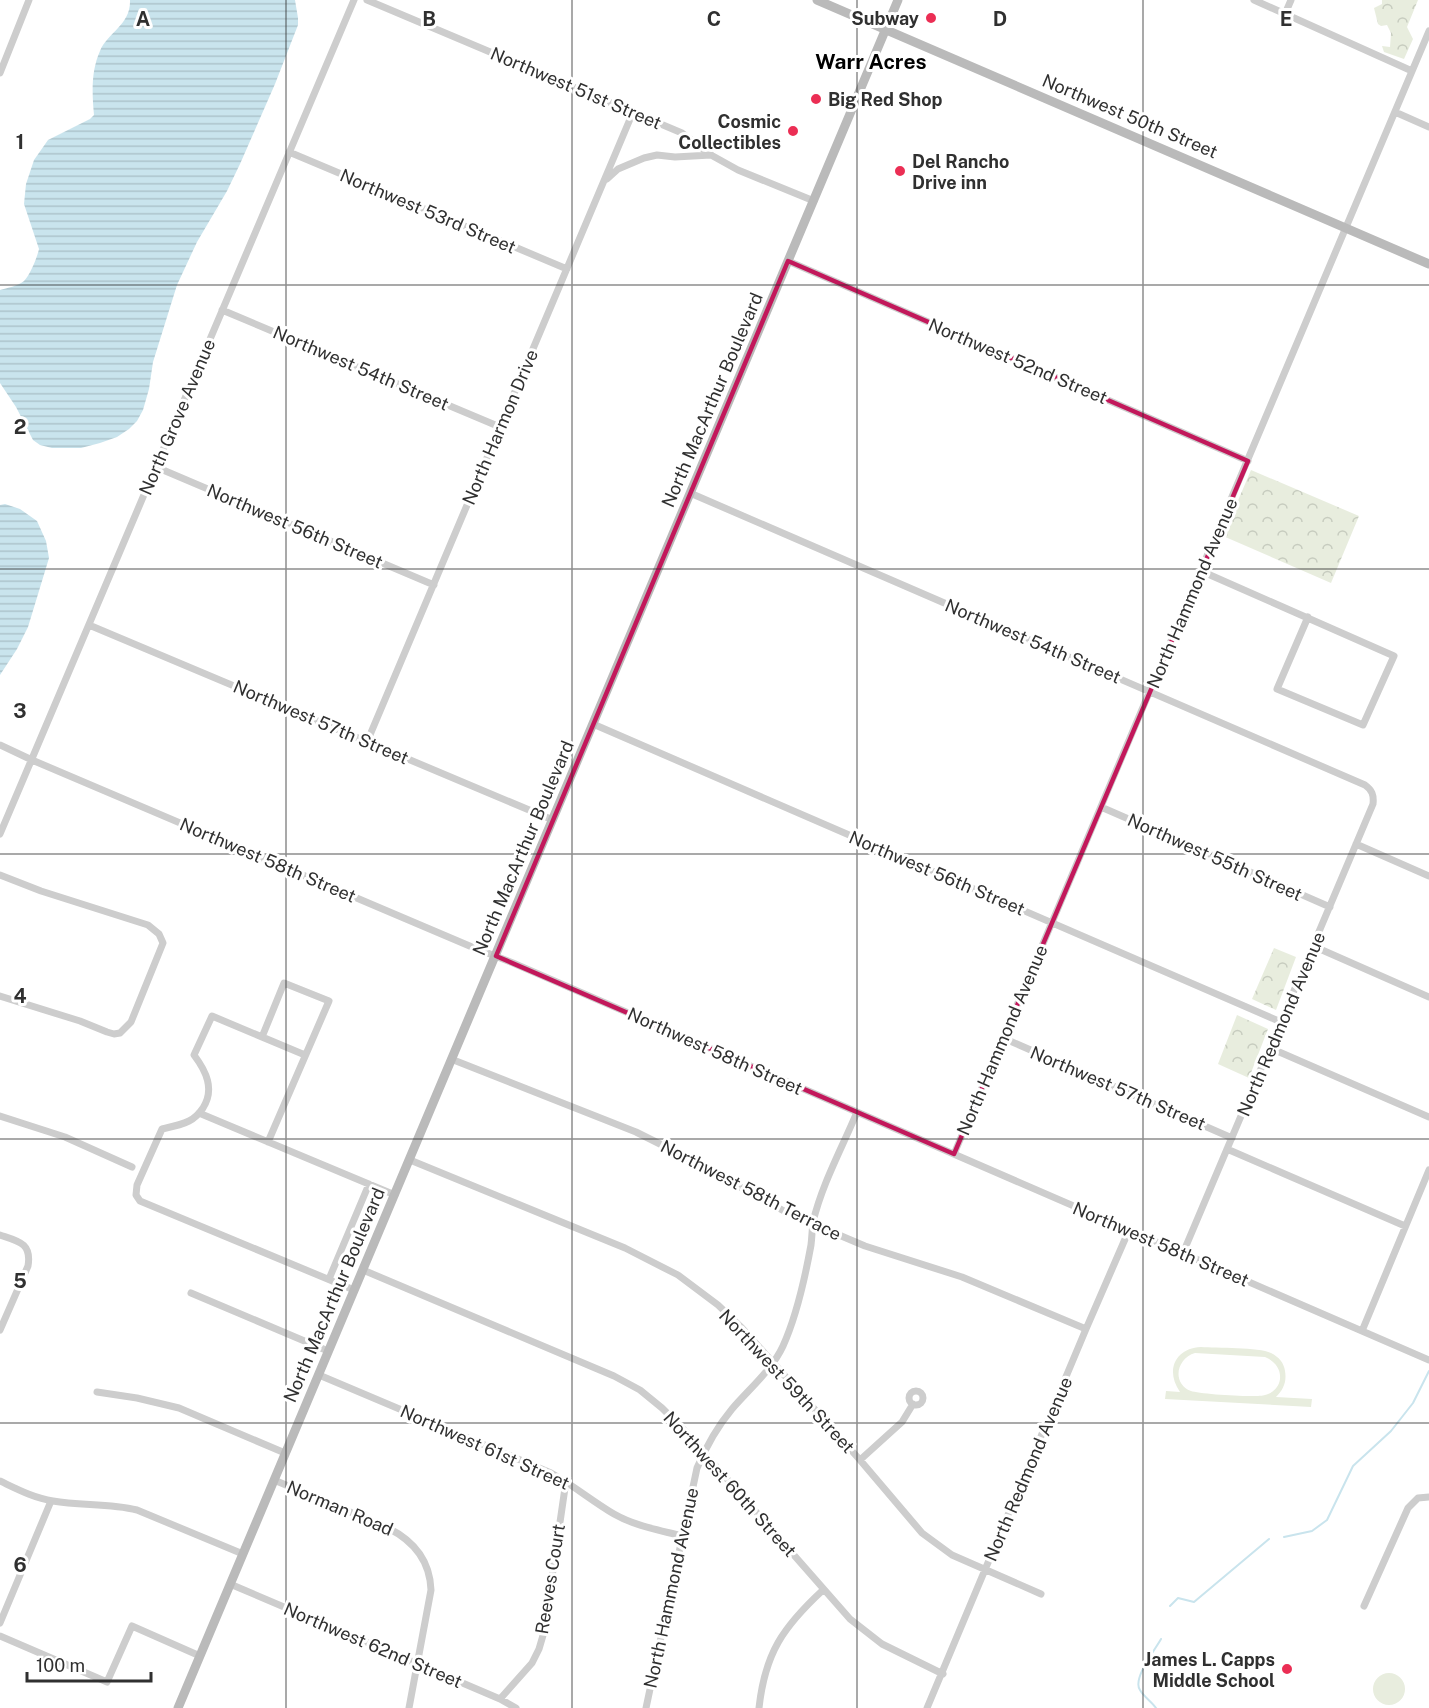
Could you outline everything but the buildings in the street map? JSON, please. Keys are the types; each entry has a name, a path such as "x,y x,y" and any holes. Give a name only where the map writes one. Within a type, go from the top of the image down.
{"main road":[{"name":"Northwest 50th Street","path":"817,0 1429,264"},
{"name":"North MacArthur Boulevard","path":"178,1708 898,0"}],"street":[{"path":"0,73 29,0"},
{"name":"North Grove Avenue","path":"0,834 354,0"},
{"name":"Northwest 51st Street","path":"367,0 682,133 711,155 738,170 814,201"},
{"path":"1254,0 1412,71"},
{"path":"1285,14 1292,0"},
{"name":"North Hammond Avenue","path":"954,1154 1429,31"},
{"name":"North Harmon Drive","path":"367,742 633,112"},
{"path":"1395,112 1429,127"},
{"name":"Northwest 53rd Street","path":"289,152 567,269"},
{"path":"603,183 618,169 644,158 657,155 675,157 711,155"},
{"name":"Northwest 52nd Street","path":"788,261 1248,461"},
{"name":"Northwest 54th Street","path":"222,310 500,427"},
{"name":"Northwest 56th Street","path":"156,466 434,585"},
{"name":"Northwest 54th Street","path":"690,493 1365,785 1373,793"},
{"path":"1201,572 1308,617 1395,656 1363,725 1277,689 1308,617"},
{"name":"Northwest 57th Street","path":"89,625 553,820"},
{"name":"Northwest 56th Street","path":"593,724 1281,1022"},
{"name":"Northwest 58th Street","path":"0,745 496,956 1429,1360"},
{"name":"North Redmond Avenue","path":"1183,1253 1373,804 1373,793"},
{"name":"Northwest 55th Street","path":"1101,807 1330,907"},
{"path":"1356,844 1429,876"},
{"path":"0,875 41,891 141,923 155,930 163,943 131,1022 120,1033 114,1034 0,996"},
{"path":"1313,946 1429,996"},
{"path":"262,1037 284,983 329,1001 268,1142"},
{"path":"305,1055 212,1016 194,1055 207,1074 209,1095 199,1113 191,1120 162,1129 137,1185 136,1195 140,1201 354,1290"},
{"name":"Northwest 57th Street","path":"1003,1038 1232,1138"},
{"path":"1270,1048 1429,1117"},
{"name":"Northwest 58th Terrace","path":"451,1059 636,1132 784,1211 813,1224 865,1246 962,1276 1086,1329"},
{"path":"199,1113 395,1195"},
{"name":"North Hammond Avenue","path":"646,1708 697,1467 704,1451 729,1412 773,1362 783,1347 798,1303 813,1224 824,1188 857,1113"},
{"path":"0,1116 64,1137 132,1167"},
{"path":"1227,1149 1406,1226"},
{"name":"Northwest 59th Street","path":"410,1160 625,1248 678,1275 718,1305 742,1328 922,1533 952,1555 1041,1593"},
{"path":"1362,1331 1429,1170"},
{"path":"329,1279 369,1184"},
{"name":"North Redmond Avenue","path":"927,1708 1129,1230"},
{"path":"0,1235 22,1243 27,1248 30,1257 0,1330"},
{"name":"Northwest 60th Street","path":"363,1270 614,1376 640,1390 663,1408 704,1451 850,1619 882,1644 943,1674"},
{"path":"191,1293 328,1352"},
{"name":"Northwest 61st Street","path":"319,1375 551,1473 615,1515 682,1536"},
{"name":"Norman Road","path":"97,1392 179,1408 285,1453"},
{"path":"860,1460 902,1422 913,1404"},
{"name":"Norman Road","path":"274,1480 401,1534 420,1553 427,1566 431,1590 409,1708"},
{"path":"0,1481 51,1501 120,1506 136,1510 243,1554"},
{"name":"Reeves Court","path":"500,1699 531,1663 544,1632 566,1481"},
{"path":"1364,1606 1408,1508 1418,1498 1429,1497"},
{"path":"0,1623 51,1501"},
{"name":"Northwest 62nd Street","path":"230,1584 500,1699 516,1708"},
{"path":"759,1708 761,1686 779,1639 795,1617 823,1590"},
{"path":"0,1636 107,1683 132,1626 200,1656"}],"highlighted area":[{"path":"788,261 1248,461 954,1154 496,956"}],"green space":[{"path":"1382,0 1418,0 1407,27 1413,39 1404,59 1384,52 1382,46 1390,47 1391,33 1387,25 1378,24 1374,8 1382,4"},
{"path":"1251,470 1359,516 1331,583 1223,536"},
{"path":"1274,948 1296,957 1276,1010 1252,999"},
{"path":"1237,1015 1268,1029 1249,1078 1218,1064"},
{"path":"1192,1348 1248,1349 1271,1353 1279,1358 1285,1375 1284,1386 1276,1397 1312,1399 1311,1407 1165,1399 1166,1391 1180,1392 1173,1376 1173,1369 1179,1356","holes":["1195,1353 1265,1357 1276,1365 1280,1375 1277,1387 1265,1395 1240,1396 1191,1391 1185,1387 1179,1377 1184,1360"]},
{"path":"1389,1673 1400,1678 1405,1689 1400,1700 1389,1705 1378,1700 1373,1689 1378,1678"}],"water":[{"path":"130,0 295,0 298,25 240,164 197,242 177,285 153,362 143,410 137,421 117,437 100,443 81,448 52,448 40,445 33,440 16,407 0,383 0,290 16,286 24,281 29,275 39,249 24,204 26,184 34,160 48,140 94,115 93,82 97,59 103,45 127,16"},
{"path":"5,504 20,509 37,521 46,541 49,558 28,627 0,675 0,505"}],"waterway":[{"path":"1284,1537 1312,1531 1327,1520 1353,1466 1391,1431 1413,1403 1429,1371"},
{"path":"1170,1606 1178,1598 1194,1602 1269,1539"},
{"path":"1156,1708 1138,1685 1142,1672 1161,1639"}],"place":[{"name":"Subway","path":"931,18"},
{"name":"Big Red Shop","path":"816,99"},
{"name":"Cosmic Collectibles","path":"793,131"},
{"name":"Del Rancho Drive inn","path":"900,171"},
{"name":"James L. Capps Middle School","path":"1287,1669"}],"district":[{"name":"Warr Acres","path":"871,61"}]}
